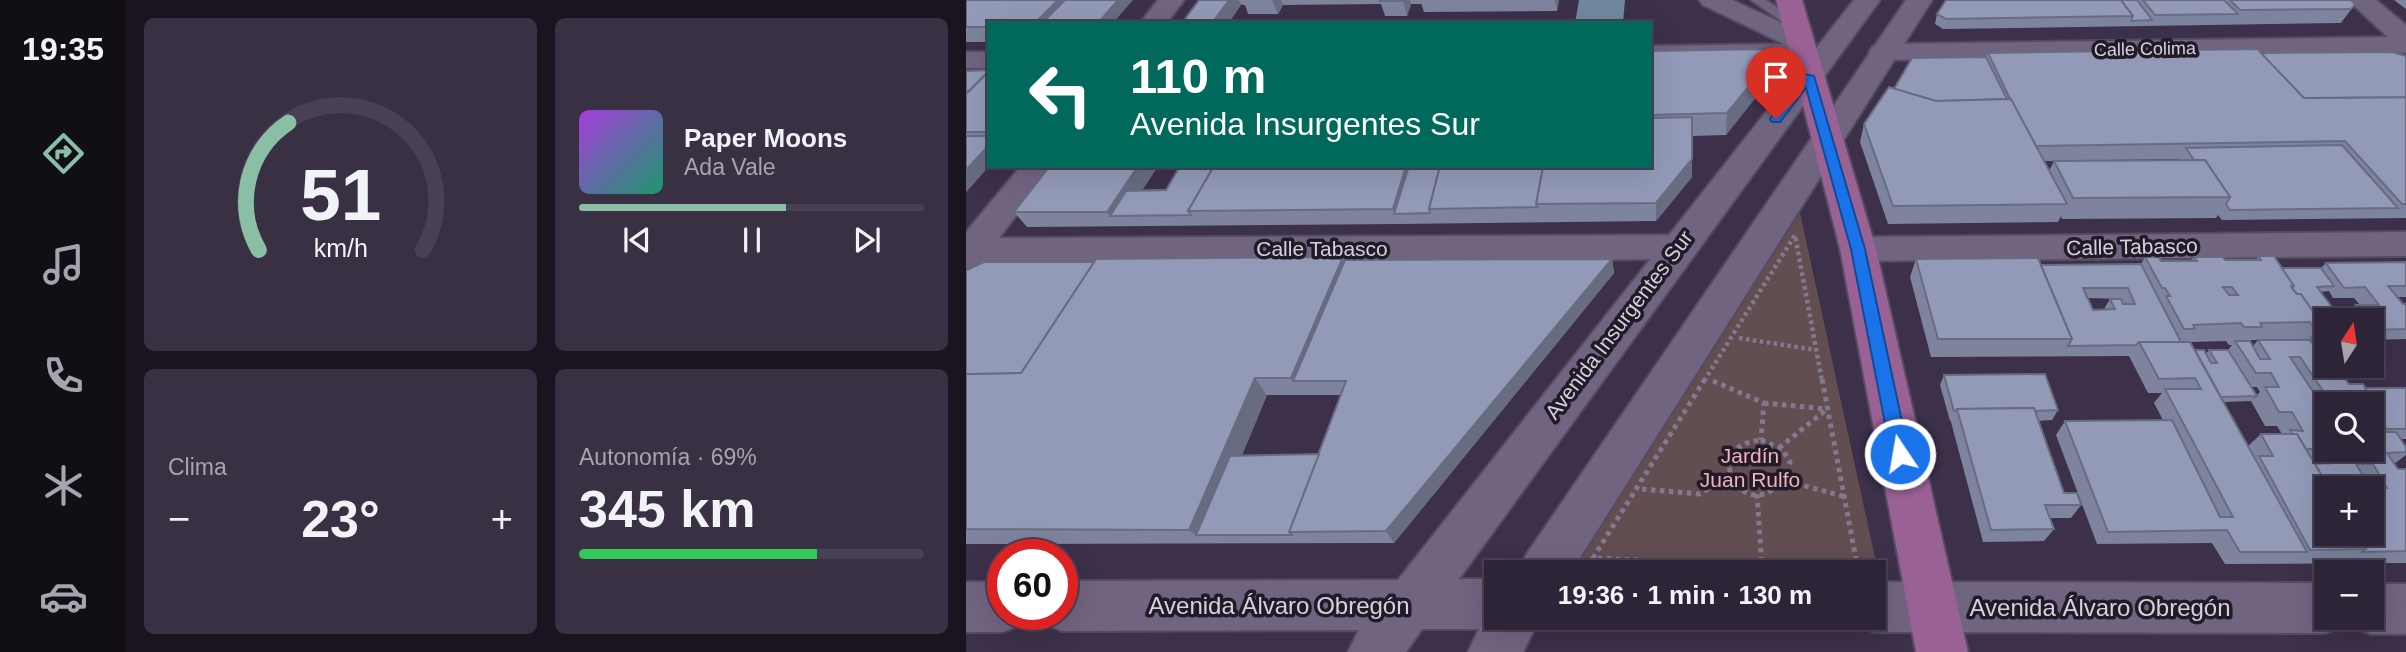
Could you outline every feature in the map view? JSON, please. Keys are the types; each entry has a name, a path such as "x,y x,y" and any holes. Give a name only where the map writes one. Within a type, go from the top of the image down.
{"main road":[{"path":"1155,21 1171,0"},
{"path":"1712,0 1799,39"},
{"name":"Avenida Insurgentes Sur","path":"1374,652 1678,247 1799,39 1867,0"},
{"path":"1552,560 1919,0"},
{"path":"2361,0 2406,38"},
{"path":"1652,54 1799,39"},
{"path":"1799,39 1858,249 1937,630"},
{"name":"Calle Colima","path":"1883,52 2406,45"},
{"path":"966,60 987,60"},
{"path":"967,252 1036,168"},
{"name":"Calle Tabasco","path":"1858,249 2406,244"},
{"name":"Calle Tabasco","path":"967,252 1678,247"},
{"name":"Avenida Álvaro Obregón","path":"1078,606 1484,604"},
{"path":"966,607 987,607"},
{"path":"2384,608 2406,609"},
{"name":"Avenida Álvaro Obregón","path":"1886,611 1937,630 2314,609"},
{"path":"1494,652 1508,630"}],"lane":[{"path":"1757,0 1799,39"}],"path":[{"path":"1795,235 1856,560"},
{"path":"1732,337 1786,348 1816,350"},
{"path":"1705,378 1764,403 1827,409"},
{"path":"1761,440 1764,403"},
{"path":"1779,448 1827,409"},
{"path":"1761,440 1779,448 1789,464 1787,481 1772,493 1757,494 1742,489 1730,475 1728,466 1734,449 1741,443 1761,440"},
{"path":"1634,489 1700,494 1730,475"},
{"path":"1787,481 1846,497"},
{"path":"1757,494 1762,560"},
{"path":"1593,558 1631,560"}],"green space":[{"name":"Jardín Juan Rulfo","path":"1799,208 1875,560 1576,560 1575,547"}],"water":[{"path":"1579,0 1625,0 1623,21 1575,21"}],"building":[{"path":"966,0 1058,0 1037,21 987,21 987,27 966,27"},
{"path":"1065,0 1118,0 1100,21 1044,21"},
{"path":"1199,0 1229,0 1213,21 1183,21"},
{"path":"1946,0 2121,0 2133,16 1946,19 1937,14"},
{"path":"2121,0 2137,0 2152,20 2131,21 2133,16"},
{"path":"2143,0 2224,0 2238,14 2155,15"},
{"path":"2230,0 2351,0 2355,4 2351,9 2240,10"},
{"path":"1768,49 1769,62 1727,113 1652,115 1652,51"},
{"path":"2258,49 2304,98 2406,97 2406,204 2402,204 2345,141 2036,146 1988,53"},
{"path":"2392,52 2406,56 2406,97 2304,98 2261,53"},
{"path":"1986,57 2007,99 1936,101 1894,89 1912,58"},
{"path":"987,70 966,94 966,71"},
{"path":"987,73 987,132 966,132 966,94"},
{"path":"1889,87 1936,101 2011,99 2067,204 1893,206 1864,124"},
{"path":"1692,117 1692,159 1656,203 1536,204 1543,168 1652,168 1652,118"},
{"path":"966,136 987,136 987,147 966,170"},
{"path":"2342,145 2398,208 2230,210 2226,204 2230,197 2205,160 2194,160 2186,148"},
{"path":"2205,160 2230,197 2073,198 2054,161"},
{"path":"1048,168 1137,168 1107,212 1014,212"},
{"path":"1179,168 1213,168 1188,211 1191,215 1110,216 1126,191 1166,190"},
{"path":"1213,168 1405,168 1393,209 1188,211"},
{"path":"1408,168 1439,168 1430,213 1394,214"},
{"path":"1439,168 1543,168 1537,207 1429,209"},
{"path":"2259,256 2274,256 2294,286 2291,286 2297,294 2301,294 2314,313 2314,327 2310,322 2260,323 2262,327 2244,327 2241,323 2193,325 2195,329 2184,329 2166,296 2170,296 2165,288 2162,288 2145,257 2159,257 2161,261 2197,261 2194,257 2223,257 2225,260 2261,260","holes":["2223,287 2232,287 2238,295 2229,295"]},
{"path":"1343,257 1291,378 1255,378 1189,530 966,529 966,374 1021,373 1096,259"},
{"path":"2038,258 2072,339 1938,339 1916,259"},
{"path":"1612,259 1386,531 1289,532 1346,381 1293,381 1345,260"},
{"path":"984,262 1094,262 1021,373 966,374 966,271"},
{"path":"2406,262 2406,286 2388,286 2403,304 2406,304 2406,329 2384,330 2384,308 2358,308 2356,305 2379,305 2365,287 2344,288 2326,263"},
{"path":"2141,264 2181,342 2068,346 2072,339 2041,265","holes":["2083,288 2128,288 2135,304 2123,304 2121,299 2110,299 2115,309 2093,310"]},
{"path":"2282,268 2321,268 2334,286 2317,287 2333,308 2314,308 2314,313 2301,294 2297,294 2292,288 2294,286"},
{"path":"2258,340 2310,340 2314,346 2314,378 2300,357 2290,357 2314,393 2314,449 2306,449 2297,434 2292,434 2290,430 2303,431 2292,412 2279,412 2265,387 2279,387 2271,373 2256,373 2235,341 2250,341 2260,359 2270,359"},
{"path":"2139,342 2190,342 2307,552 2240,552 2227,530 2108,532 2065,421 2172,420 2220,517 2233,517 2165,389 2201,389 2195,378 2159,379"},
{"path":"2195,350 2204,350 2211,363 2217,363 2209,350 2228,350 2257,396 2221,397"},
{"path":"2045,374 2058,410 2035,411 2034,408 1954,411 1944,375"},
{"path":"2314,378 2345,378 2349,384 2363,384 2368,392 2324,392"},
{"path":"2365,388 2406,388 2406,429 2387,429 2384,425 2384,392 2368,392"},
{"path":"2034,408 2064,493 2077,493 2081,505 2045,505 2054,529 1991,530 1957,409"},
{"path":"2384,432 2396,432 2406,447 2406,452 2387,453 2398,469 2406,469 2406,551 2362,552 2366,549 2364,546 2384,546 2384,488 2387,488 2384,476 2380,476 2373,464 2356,464 2363,476 2322,476 2315,464 2384,462"},
{"path":"2261,434 2297,434 2322,476 2314,476 2314,546 2364,546 2366,549 2310,550 2259,456 2273,456"},
{"path":"1319,454 1289,532 1292,535 1196,535 1230,456"}],"route":[{"path":"1776,119 1808,76 1852,224 1900,454"}]}
